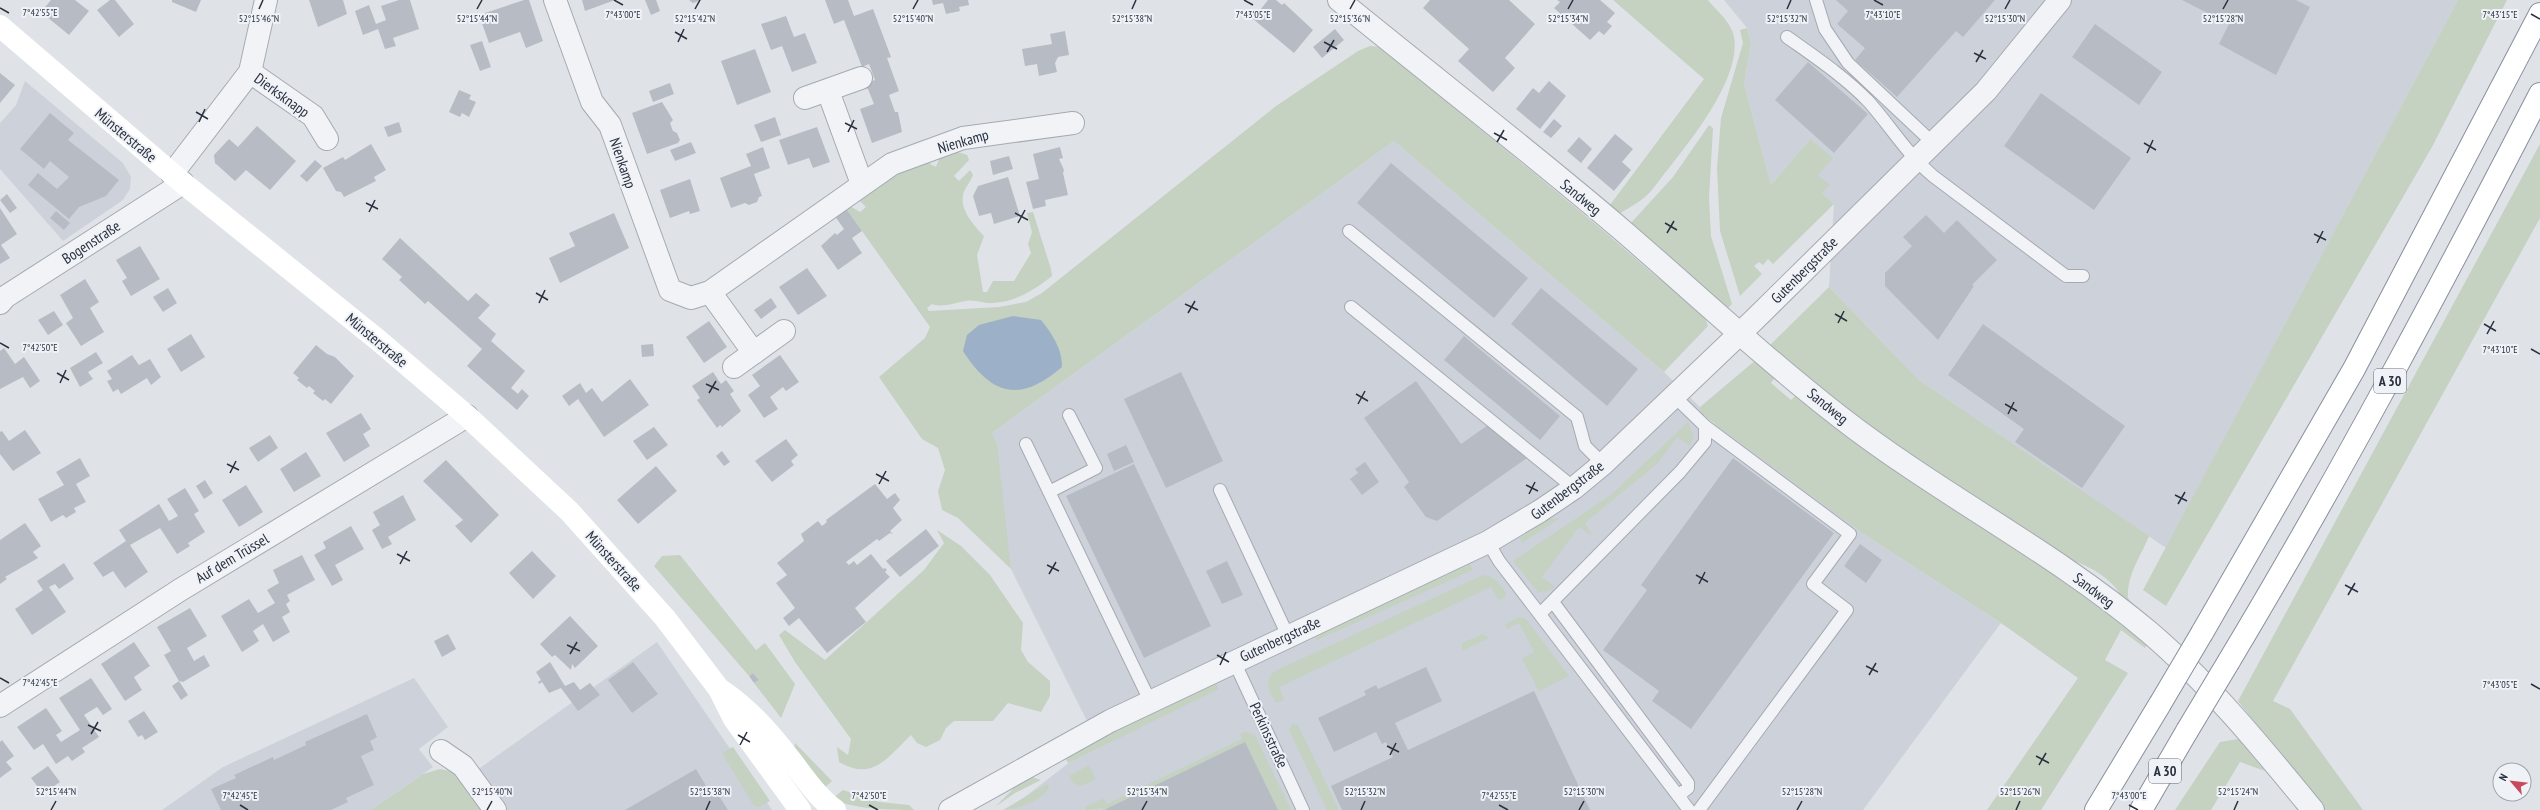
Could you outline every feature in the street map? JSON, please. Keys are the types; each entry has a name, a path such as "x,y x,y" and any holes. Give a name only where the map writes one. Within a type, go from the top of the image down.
{"main road":[{"name":"A 30","path":"2096,810 2131,754 2202,633 2354,369 2540,14"},
{"name":"Münsterstraße","path":"0,26 178,178 378,340 467,416 569,511 665,618 720,689 734,719 800,810"},
{"name":"A 30","path":"2141,810 2293,554 2388,384 2540,94"},
{"name":"Münsterstraße","path":"720,689 743,705 779,744 823,801 835,810"},
{"path":"2081,810 2131,754"}],"street":[{"name":"Dierksknapp","path":"178,178 250,72 266,0"},
{"name":"Nienkamp","path":"555,0 592,102 610,125 670,290 691,298 710,292 892,164 963,138 1073,123"},
{"name":"Sandweg","path":"1339,0 1620,228 1739,334 1873,442 1927,480 2055,561 2149,633 2238,718 2313,810"},
{"name":"Gutenbergstraße","path":"950,810 1110,721 1150,701 1488,542 1540,511 1574,488 1603,464 1739,334 1986,91 2060,0"},
{"name":"Dierksknapp","path":"250,72 313,116 327,139"},
{"path":"805,98 861,78"},
{"path":"828,91 862,184"},
{"name":"Bogenstraße","path":"0,303 5,297 178,178"},
{"path":"710,292 754,353"},
{"path":"734,367 784,331"},
{"name":"Auf dem Trüssel","path":"0,706 180,590 467,416"},
{"path":"442,751 463,766 495,810"},
{"path":"977,810 1006,779"}],"lane":[{"path":"1816,0 1825,29 1848,63 1933,143"},
{"path":"1787,37 1825,64 1868,102 1915,161 2066,276 2083,276"},
{"path":"1349,231 1577,418 1585,446 1603,464"},
{"path":"1351,307 1574,488"},
{"path":"1674,396 1705,426 1850,534 1813,584 1847,610 1699,810"},
{"path":"1049,492 1096,468 1069,415"},
{"path":"1540,614 1692,459 1705,442 1705,426"},
{"path":"1026,444 1150,701"},
{"path":"1220,490 1288,636"},
{"path":"1488,542 1499,561 1689,810"},
{"path":"1553,602 1688,783 1688,788 1678,796"},
{"name":"Perkinsstraße","path":"1234,661 1303,810"}],"shaded area":[{"path":"1724,0 2458,0 2166,548 1919,380 1829,287 1834,204 1822,193 1810,139 1771,185 1744,84 1751,43 1747,28"},
{"path":"25,81 123,163 131,177 130,189 123,200 63,241 0,169 0,123 16,105"},
{"path":"1394,141 1664,372 1700,407 1699,412 1714,424 1722,427 1862,533 2001,623 1863,810 1008,810 1097,741 1011,569 992,433"},
{"path":"657,642 772,810 414,810 449,790"},
{"path":"414,678 448,727 419,749 433,767 371,810 162,810 223,767"}],"green space":[{"path":"1613,0 1708,0 1723,17 1733,32 1734,37 1734,53 1730,70 1723,88 1702,124 1649,193 1639,202 1615,216 1607,209 1704,79"},
{"path":"2458,0 2507,0 2432,147 2166,606 2143,590"},
{"path":"1747,28 1751,43 1744,84 1771,185 1810,139 1833,158 1818,175 1830,185 1822,193 1834,204 1773,264 1768,259 1763,265 1759,262 1754,266 1762,274 1740,296 1720,231 1717,168 1721,118 1743,43 1740,30"},
{"path":"1370,46 1379,47 1550,186 1651,272 1692,302 1699,309 1708,326 1664,372 1394,141 992,433 997,444 1011,569 958,518 942,510 938,491 945,470 938,448 922,439 879,377 925,338 930,327 845,207 850,206 860,212 866,207 860,201 861,196 876,183 932,157 930,164 936,167 940,156 958,152 967,155 969,160 954,176 959,181 970,170 973,175 963,195 963,201 969,217 984,236 977,255 983,292 987,292 993,281 1014,281 1031,253 1028,244 1032,232 1027,213 1033,212 1052,276 1017,298 990,303 969,301 944,305 932,304 927,308 929,311 999,307 1026,302 1042,293 1276,106 1358,51"},
{"path":"1709,125 1713,128 1709,198 1711,236 1732,304 1725,311 1630,224 1673,177"},
{"path":"2540,144 2540,218 2273,701 2290,709 2363,810 2323,810 2238,701"},
{"path":"1829,287 1919,380 2149,536 2135,566 2128,589 2128,598 2139,611 2129,606 2114,586 2095,571 2073,561 2058,558 1882,442 1769,346"},
{"path":"1757,359 1778,373 1771,383 1791,400 1796,395 2080,588 2147,644 2145,648 2121,630 2105,660 2128,673 2041,810 1987,810 2078,678 2001,623 1862,533 1699,412 1700,407"},
{"path":"1688,422 1694,436 1690,446 1677,437 1658,463 1585,523 1592,536 1579,527 1542,577 1555,587 1549,591 1538,592 1513,561 1612,494"},
{"path":"1560,518 1522,543 1520,538 1548,519"},
{"path":"937,530 961,546 990,575 1023,623 1021,650 1028,662 1050,681 1050,696 1041,712 1008,703 993,721 954,721 946,728 940,740 926,747 917,743 911,735 879,764 871,768 861,769 851,767 839,762 837,747 848,755 851,739 795,662 779,635 785,630 825,660 924,570 944,543"},
{"path":"680,555 756,650 765,643 795,684 781,718 754,683 759,680 753,673 749,676 654,566 662,556"},
{"path":"1470,564 1473,570 1315,641 1318,633"},
{"path":"1483,575 1491,577 1497,581 1506,593 1505,597 1498,600 1491,587 1279,687 1284,700 1276,703 1273,699 1269,690 1268,682 1269,678 1275,671"},
{"path":"1519,617 1526,619 1569,676 1539,691 1522,659 1534,652 1519,623 1507,629 1505,624"},
{"path":"1483,634 1489,638 1462,651 1462,643"},
{"path":"1216,684 1219,689 1068,763 1065,758 1139,718"},
{"path":"1293,723 1298,725 1339,810 1327,810 1289,730"},
{"path":"1246,732 1255,735 1291,810 1103,810 1102,808 1087,810 1085,807 1104,798 1107,804 1242,739 1240,734"},
{"path":"2238,739 2265,771 2240,762 2211,810 2175,810 2220,742"},
{"path":"795,743 832,781 822,790 793,754"},
{"path":"733,747 770,801 759,807 754,806 722,753"},
{"path":"1089,765 1096,779 1081,786 1073,783 1069,776"},
{"path":"440,769 455,772 486,810 371,810 423,774"},
{"path":"1032,777 1041,780 1015,793 995,807 1015,787"},
{"path":"1047,784 1049,788 1036,800 1029,804 1009,810 1003,810"},
{"path":"843,790 879,802 909,805 914,810 861,807 832,799"}],"water":[{"path":"1013,316 1041,320 1056,342 1062,360 1062,367 1047,378 1033,386 1020,390 1008,389 996,385 985,378 963,351 967,335 979,325"}],"building":[{"path":"51,0 75,0 89,11 69,35 41,12"},
{"path":"110,0 115,0 134,24 119,37 97,10"},
{"path":"172,0 201,0 196,12 172,2"},
{"path":"309,0 343,0 347,14 318,27"},
{"path":"399,0 410,0 419,29 393,38 396,46 385,49 378,29 363,35 355,11 369,5 376,24 386,20 381,6"},
{"path":"524,0 529,0 543,41 526,48 520,32 489,43 479,15"},
{"path":"582,0 615,0 585,11"},
{"path":"645,0 656,0 660,11 651,15"},
{"path":"689,0 702,0 693,3"},
{"path":"825,0 848,0 854,16 873,9 891,57 887,58 899,91 889,95 895,112 898,112 902,132 872,143 860,109 874,104 866,84 875,80 869,64 862,67 844,20 834,24"},
{"path":"932,0 968,0 969,5 959,7 960,11 946,14 943,3 933,5"},
{"path":"1268,0 1276,0 1282,5 1284,3 1313,30 1294,53 1253,19"},
{"path":"1430,0 1509,0 1535,24 1505,58 1515,68 1493,92 1458,61 1469,49 1423,8"},
{"path":"1557,0 1600,0 1615,13 1607,22 1612,26 1604,35 1599,31 1590,40 1554,8 1560,2"},
{"path":"1836,0 1995,0 1963,37 1956,31 1897,97 1855,60 1865,48 1837,24 1848,11"},
{"path":"2182,0 2296,0 2310,7 2276,75 2219,44 2229,24"},
{"path":"786,16 794,37 805,33 817,63 792,72 782,46 771,50 761,24"},
{"path":"2095,24 2162,72 2139,105 2072,57"},
{"path":"1335,29 1344,40 1322,58 1313,47"},
{"path":"1065,31 1069,55 1058,57 1055,63 1057,72 1039,76 1037,64 1025,66 1022,49 1052,44 1050,34"},
{"path":"482,41 491,67 480,71 470,45"},
{"path":"755,49 771,92 737,105 721,61"},
{"path":"1808,62 1868,114 1834,153 1775,100"},
{"path":"0,73 15,85 0,103"},
{"path":"1549,81 1566,96 1540,129 1516,109 1533,88 1539,93"},
{"path":"670,83 674,94 653,102 649,91"},
{"path":"459,90 471,95 469,99 476,102 469,117 462,113 460,117 449,112"},
{"path":"2041,93 2131,158 2094,210 2004,146"},
{"path":"662,102 673,120 670,123 673,131 677,133 680,140 678,143 647,154 632,113"},
{"path":"50,113 74,133 68,140 119,180 106,196 79,207 69,219 28,185 38,173 57,189 69,177 50,161 44,169 20,149"},
{"path":"775,117 781,135 761,142 754,125"},
{"path":"1554,119 1562,126 1551,138 1543,132"},
{"path":"399,122 402,132 388,137 384,127"},
{"path":"257,126 296,161 270,190 246,170 235,181 215,163 214,155 229,139 238,147"},
{"path":"817,127 830,162 813,168 809,158 788,165 779,140"},
{"path":"1615,134 1633,149 1622,162 1631,170 1614,191 1587,168"},
{"path":"1579,137 1592,149 1581,163 1567,151"},
{"path":"691,142 696,153 675,161 670,150"},
{"path":"371,144 386,170 374,177 376,181 344,197 341,192 336,191 323,168 343,157 345,160"},
{"path":"763,147 770,168 754,174 762,196 759,197 757,202 749,205 745,203 731,208 720,178 751,166 746,154"},
{"path":"1060,147 1063,158 1059,159 1064,170 1063,173 1068,195 1045,200 1046,206 1033,209 1026,182 1039,179 1033,154"},
{"path":"1009,156 1013,169 993,175 990,161"},
{"path":"315,160 322,166 307,182 300,176"},
{"path":"1391,163 1528,278 1494,318 1357,203"},
{"path":"1008,177 1020,216 994,224 991,213 979,216 973,196 978,186"},
{"path":"690,179 700,211 690,214 689,211 670,218 660,190"},
{"path":"7,194 17,208 10,213 0,200"},
{"path":"845,207 862,231 852,238 862,253 838,270 821,246 835,233 837,235 844,229 834,215"},
{"path":"0,208 17,234 1,245 10,258 0,264"},
{"path":"56,211 70,223 64,230 50,218"},
{"path":"614,213 629,248 560,283 549,258 575,246 569,233"},
{"path":"1926,215 1944,233 1957,220 1997,260 1972,285 1974,286 1938,340 1885,286 1885,273 1912,246 1903,237"},
{"path":"400,238 468,301 476,293 490,305 478,318 496,334 491,341 525,371 511,388 518,394 522,389 529,396 517,410 467,366 482,349 428,301 425,304 399,280 402,277 382,259"},
{"path":"140,246 160,279 131,296 122,281 127,278 116,260"},
{"path":"807,268 827,296 798,315 779,287"},
{"path":"85,279 99,302 90,308 104,332 81,346 66,323 73,318 60,295"},
{"path":"168,288 177,303 163,312 153,297"},
{"path":"1541,288 1638,369 1607,406 1511,324"},
{"path":"771,298 777,307 761,319 754,310"},
{"path":"54,311 63,325 48,335 38,320"},
{"path":"709,321 727,347 704,363 686,337"},
{"path":"1983,324 2125,426 2082,488 2015,442 2024,429 1948,375"},
{"path":"191,334 205,357 181,372 167,349"},
{"path":"1464,336 1560,416 1540,440 1444,360"},
{"path":"653,344 654,356 642,357 641,345"},
{"path":"316,345 327,354 335,357 354,376 331,404 325,399 323,401 313,393 315,391 309,386 307,388 297,380 299,378 293,373"},
{"path":"4,348 15,364 24,357 40,381 30,388 23,377 0,389 0,351"},
{"path":"96,352 103,363 88,372 93,379 80,387 70,368"},
{"path":"132,355 139,365 150,359 161,377 151,385 147,378 121,394 118,389 113,392 107,381 112,379 107,371"},
{"path":"780,355 799,382 786,391 783,387 770,397 778,409 764,418 748,395 760,386 752,375"},
{"path":"713,372 721,384 726,380 734,391 730,394 741,411 722,427 720,425 717,428 697,400 700,398 692,386"},
{"path":"1181,372 1223,461 1166,488 1124,399"},
{"path":"630,379 649,405 604,437 578,399 569,406 562,396 580,383 586,393 592,388 602,402"},
{"path":"1416,381 1461,444 1488,425 1527,458 1437,521 1426,517 1404,487 1409,482 1364,418"},
{"path":"361,413 371,429 363,434 370,446 344,462 326,433"},
{"path":"654,427 668,445 647,460 633,441"},
{"path":"25,430 41,453 13,471 0,454 0,432 2,431 9,441"},
{"path":"270,435 278,448 258,462 249,448"},
{"path":"786,439 798,455 791,461 794,465 772,482 755,461"},
{"path":"1126,445 1134,462 1114,471 1107,454"},
{"path":"722,451 730,462 724,466 716,456"},
{"path":"306,452 321,476 294,492 280,469"},
{"path":"80,458 90,476 76,484 86,502 74,508 76,512 66,518 63,515 51,522 38,499 64,485 56,472"},
{"path":"1733,458 1834,533 1691,729 1652,701 1659,691 1603,650 1647,590 1641,585"},
{"path":"446,460 499,515 471,543 455,526 463,520 423,481"},
{"path":"1365,462 1379,482 1362,495 1350,479 1358,473 1355,469"},
{"path":"1134,464 1211,626 1144,658 1066,496"},
{"path":"656,466 677,491 638,524 617,500"},
{"path":"205,480 213,493 204,499 196,486"},
{"path":"875,484 887,499 895,493 900,500 893,508 902,520 890,531 893,534 890,533 879,541 877,539 846,562 849,565 854,561 857,565 871,554 883,569 885,568 887,570 885,572 890,577 855,608 866,622 827,653 799,618 789,626 783,618 795,608 776,583 787,575 777,563 804,541 801,534 818,521 822,526 827,522 826,520"},
{"path":"246,485 263,512 239,527 222,500"},
{"path":"185,488 199,511 194,514 205,532 188,543 190,546 177,554 160,528 130,545 148,572 125,588 113,571 103,577 93,563 126,541 119,530 159,504 169,521 178,516 167,499"},
{"path":"403,495 416,520 388,537 392,544 382,549 372,530 380,525 373,512"},
{"path":"25,523 41,546 33,552 38,558 5,577 7,579 0,584 0,540"},
{"path":"351,526 364,549 335,565 343,580 332,586 314,555 326,548 323,542"},
{"path":"926,529 939,546 900,577 886,561"},
{"path":"1860,544 1882,560 1866,583 1844,566"},
{"path":"532,551 556,576 533,599 509,573"},
{"path":"302,555 315,580 287,595 290,601 286,604 290,612 282,617 290,632 273,642 263,624 253,631 259,641 242,652 221,616 249,599 258,613 275,603 267,590 279,583 273,570"},
{"path":"1227,561 1243,595 1222,604 1206,571"},
{"path":"64,563 74,579 59,589 55,584 49,587 66,612 32,635 15,609 43,590 37,581"},
{"path":"190,608 207,636 187,648 194,661 204,655 210,666 183,682 179,681 164,655 171,651 157,627"},
{"path":"570,616 598,646 575,668 572,664 571,670 555,655 552,657 540,644"},
{"path":"448,634 456,649 442,657 434,641"},
{"path":"134,642 150,666 134,677 142,690 125,701 101,664"},
{"path":"550,662 565,686 574,682 580,690 590,683 600,695 578,711 561,688 549,693 542,682 539,684 538,682 541,680 536,672"},
{"path":"633,662 658,694 632,713 608,680"},
{"path":"1426,667 1442,701 1395,723 1408,750 1534,691 1590,810 1342,810 1331,786 1393,757 1386,742 1382,744 1376,732 1334,752 1318,718 1366,695 1364,691 1376,685 1378,689"},
{"path":"753,673 759,680 754,683 749,676"},
{"path":"91,678 112,709 103,715 97,707 84,715 99,737 82,748 85,752 72,761 68,756 56,764 43,744 34,750 17,727 46,708 62,731 56,735 61,742 80,730 59,698"},
{"path":"179,681 188,695 181,700 172,686"},
{"path":"144,711 158,732 145,740 142,735 138,737 128,721"},
{"path":"367,714 377,737 370,741 374,750 361,756 374,785 346,798 348,802 331,810 221,810 211,789 236,778 234,775 273,757 274,760 306,745 305,742"},
{"path":"2,740 14,756 6,762 12,769 0,778 0,742"},
{"path":"1245,742 1278,810 1106,809"},
{"path":"48,766 60,782 43,794 31,778"},
{"path":"696,769 711,794 716,791 728,810 625,810"}]}
